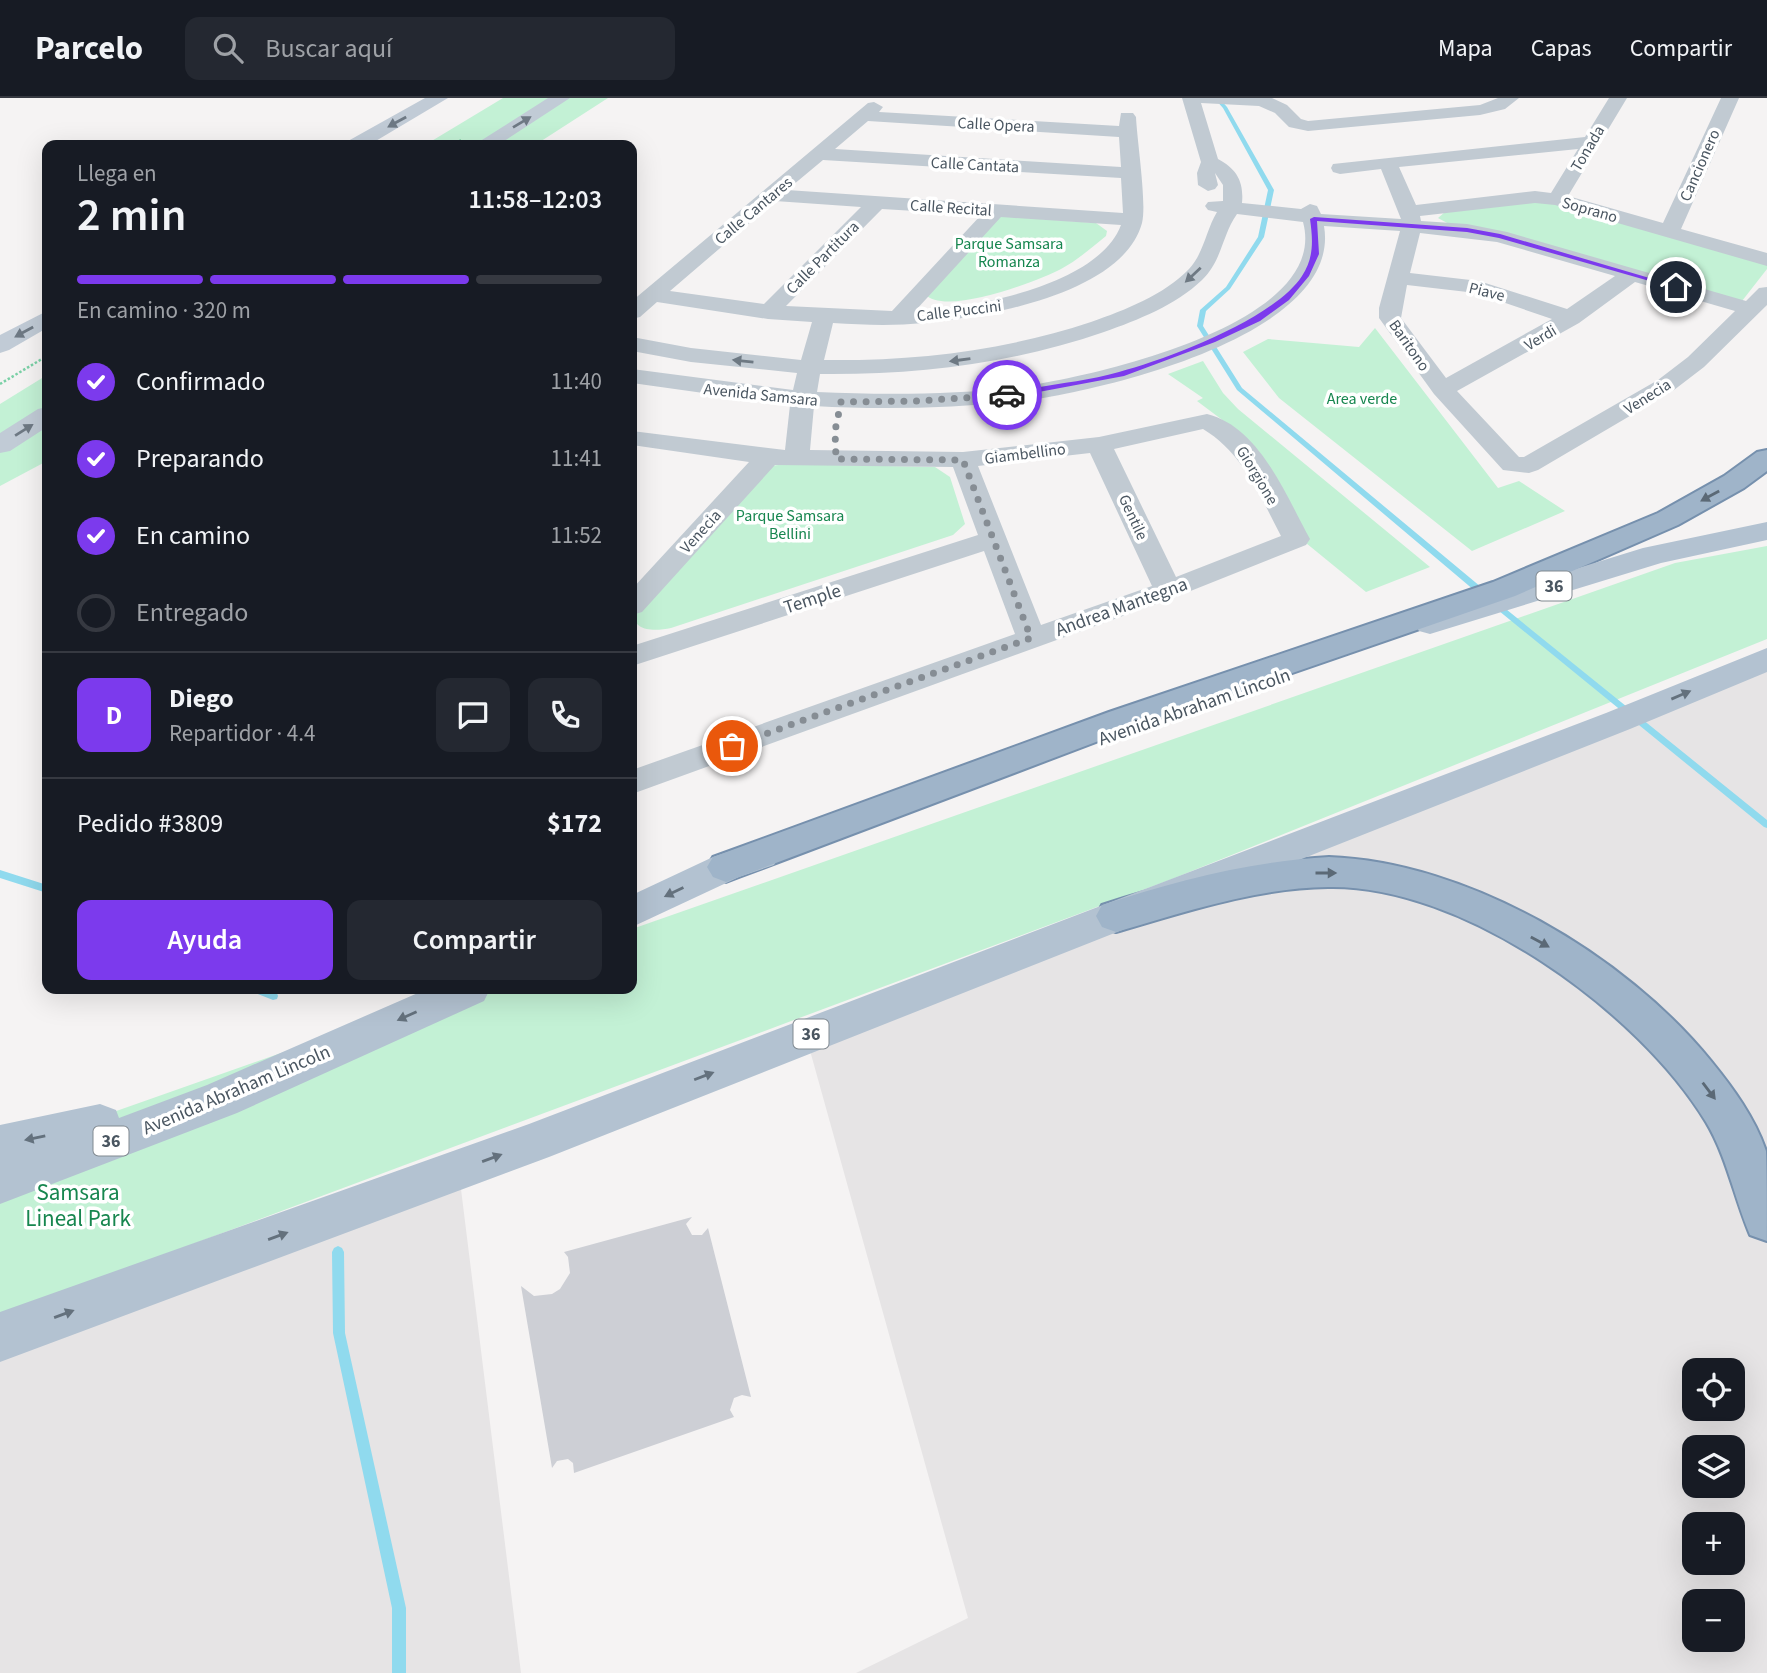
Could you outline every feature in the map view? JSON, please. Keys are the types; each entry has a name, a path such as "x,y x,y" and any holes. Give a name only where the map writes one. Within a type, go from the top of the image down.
{"highway":[{"path":"726,867 1121,720 1504,589 1668,519 1734,482 1767,458"},
{"path":"1116,916 1264,876 1298,873 1361,873 1430,890 1482,911 1547,945 1616,992 1668,1041 1713,1095 1749,1160 1767,1219"}],"main road":[{"path":"364,140 439,98"},
{"path":"492,140 561,98"},
{"path":"0,345 42,321"},
{"path":"0,445 42,418"},
{"name":"Avenida Abraham Lincoln","path":"637,910 726,867 1454,616 1654,555 1767,531"},
{"name":"36","path":"0,1337 533,1143 1618,721 1766,659"},
{"name":"Avenida Abraham Lincoln","path":"0,1183 222,1099 458,994"},
{"path":"0,1145 222,1099"}],"street":[{"name":"Avenida Samsara","path":"637,345 698,355 811,367 848,353 904,366 987,356 1062,340 1119,319 1166,296 1196,275 1215,248 1233,178 1210,162 1191,98"},
{"path":"1204,98 1263,100 1280,109 1295,122 1308,125 1490,108 1510,98"},
{"path":"1381,119 1399,98"},
{"name":"Tonada","path":"1557,199 1618,98"},
{"name":"Cancionero","path":"1669,232 1730,98"},
{"name":"Calle Opera","path":"869,111 1127,124 1131,173"},
{"name":"Calle Cantares","path":"637,308 869,111"},
{"path":"1340,169 1591,142"},
{"name":"Calle Cantata","path":"818,155 1131,173"},
{"path":"1388,163 1410,219"},
{"path":"1131,173 1133,220"},
{"name":"Calle Recital","path":"770,195 1133,220"},
{"name":"Soprano","path":"1410,219 1535,197 1557,199 1767,260"},
{"name":"Calle Partitura","path":"768,312 877,202"},
{"path":"1223,210 1410,219 1508,237 1632,274 1759,301"},
{"path":"898,317 996,211"},
{"name":"Avenida Samsara","path":"637,377 699,388 841,402 1005,396 1096,381 1181,353 1258,319 1292,293 1306,276 1317,242 1305,214"},
{"name":"Baritono","path":"1410,219 1390,317 1442,389 1508,463"},
{"name":"Calle Puccini","path":"651,295 768,312 824,317 898,317 987,308 1038,295 1090,270 1122,244 1133,220"},
{"name":"Verdi","path":"1442,389 1512,354 1571,318 1632,274"},
{"name":"Piave","path":"1399,278 1479,287 1571,318"},
{"name":"Venecia","path":"1508,463 1517,466 1529,464 1665,385 1696,362 1759,301"},
{"path":"797,458 797,429 802,400 824,317"},
{"path":"836,459 835,429 848,353 858,318"},
{"name":"Giambellino","path":"637,439 768,457 963,460 1099,445 1206,421"},
{"name":"Giorgione","path":"1206,421 1230,435 1243,448 1296,539 1294,542"},
{"name":"Gentile","path":"1099,445 1168,590"},
{"name":"Venecia","path":"637,601 768,457"},
{"path":"963,460 1031,638"},
{"name":"Temple","path":"637,654 992,540"},
{"name":"Andrea Mantegna","path":"637,780 1168,590 1294,542"}],"path":[{"path":"0,384 42,359"}],"shaded area":[{"path":"1767,670 1767,1673 856,1673 968,1618 809,1047"},
{"path":"459,1173 521,1673 0,1673 0,1349"}],"green space":[{"path":"503,98 608,98 543,140 433,140"},
{"path":"1538,202 1567,206 1767,264 1767,269 1742,301 1449,224 1438,218 1445,212"},
{"name":"Parque Samsara Romanza","path":"1000,216 1096,223 1107,231 1106,236 1067,265 1013,288 992,295 951,301 935,300 925,294"},
{"name":"Area verde","path":"1375,328 1498,488 1519,481 1565,511 1472,551 1279,398 1243,352 1268,339 1359,347"},
{"path":"1203,361 1223,393 1238,409 1430,567 1366,592 1306,543 1229,425 1197,401 1203,398 1168,374"},
{"path":"42,378 42,464 0,486 0,404"},
{"name":"Parque Samsara Bellini","path":"771,466 935,467 950,477 965,524 953,535 671,628 652,630 637,624 637,606"},
{"name":"Samsara Lineal Park","path":"1767,546 1767,639 1172,879 0,1316 0,1152 449,994 637,994 637,927 1675,563"}],"building":[{"path":"692,1217 686,1224 692,1235 702,1235 708,1228 751,1397 742,1395 734,1398 730,1410 734,1417 574,1473 573,1463 568,1459 557,1461 552,1468 521,1286 534,1296 552,1294 560,1289 570,1273 568,1257 564,1252"}],"waterway":[{"path":"1216,98 1225,107 1271,190 1261,237 1228,288 1203,310 1200,326 1239,389 1484,594"},
{"path":"1496,604 1767,825"},
{"path":"0,874 42,887"},
{"path":"268,994 273,996"},
{"path":"338,1252 339,1333 399,1608 399,1673"}],"way so far":[{"path":"732,746 1031,638 963,460 836,459 835,431 841,402 916,401 1007,395"}],"route":[{"path":"1007,395 1096,381 1121,374 1212,341 1258,319 1286,299 1306,276 1312,265 1317,242 1314,219 1467,230 1516,239 1676,287"}]}
